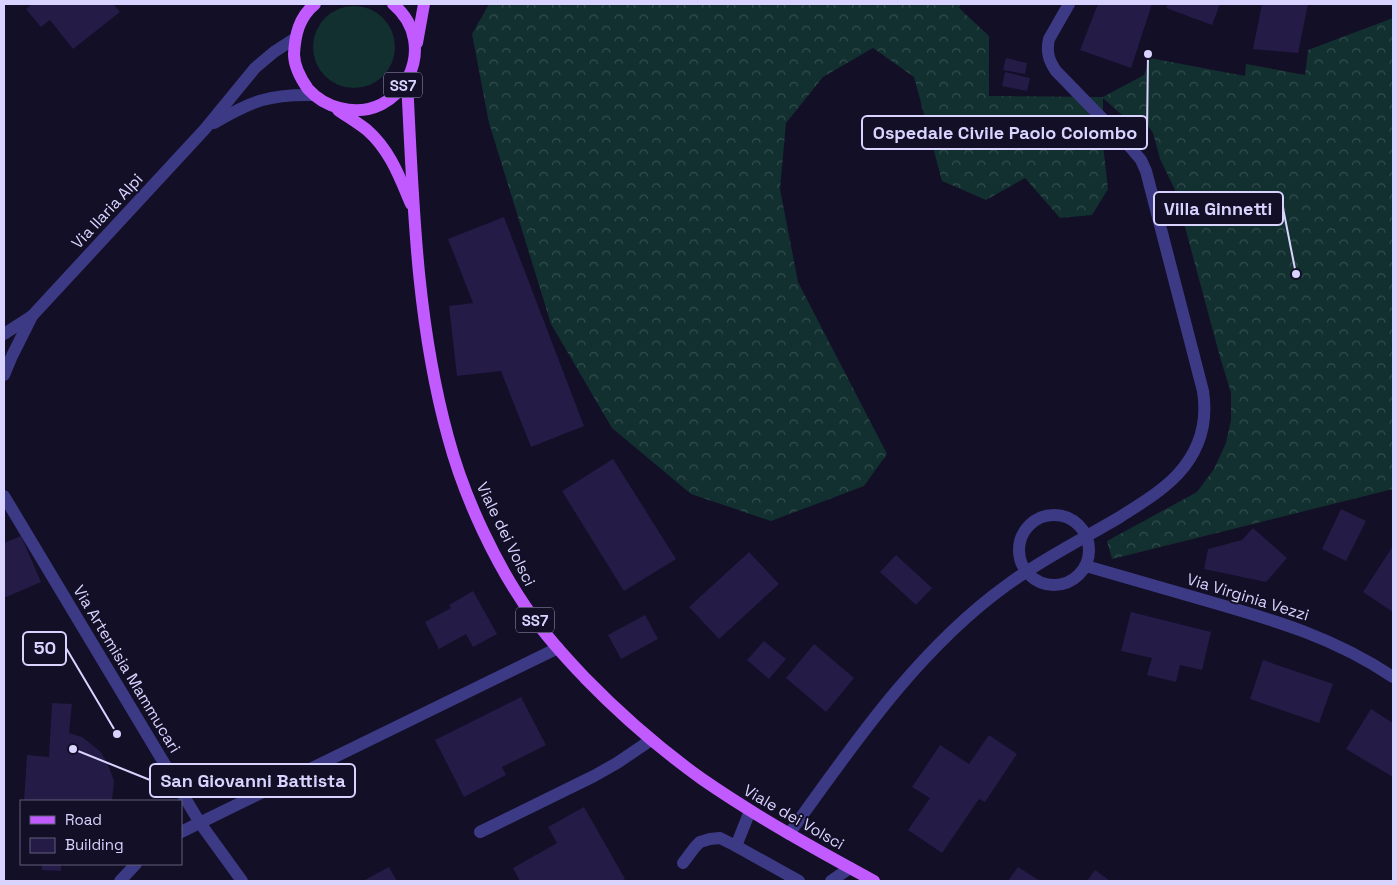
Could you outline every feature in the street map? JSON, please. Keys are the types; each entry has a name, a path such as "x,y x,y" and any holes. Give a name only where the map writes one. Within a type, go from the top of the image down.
{"main road":[{"name":"SS7","path":"315,4 301,21 294,39 294,59 300,78 313,95 332,106 348,110 366,110 383,104 397,93 407,80 413,66 416,51 412,30 402,12 393,4"},
{"path":"416,51 424,4"},
{"name":"Viale dei Volsci","path":"407,80 418,270 438,398 456,463 472,506 518,596 533,618 558,648 609,702 651,740 703,780 750,811 874,881"},
{"name":"Viale dei Volsci","path":"332,106 367,130 381,145 391,159 414,212"}],"street":[{"path":"789,834 851,748 913,672 949,635 981,605 1026,572 1150,498 1179,473 1198,443 1204,427 1205,410 1201,381 1146,171 1141,160 1131,148 1056,71 1048,56 1049,40 1069,4"},
{"path":"206,129 255,68 274,52 294,39"},
{"path":"206,129 243,107 266,98 287,95 313,95"},
{"name":"Via Ilaria Alpi","path":"4,334 32,316 206,129"},
{"name":"Via Ilaria Alpi","path":"4,375 32,316"},
{"name":"Via Artemisia Mammucari","path":"4,496 200,823 242,881"},
{"path":"1047,515 1060,515 1071,519 1087,537 1089,556 1086,566 1078,576 1069,582 1046,585 1035,580 1026,572 1020,561 1018,550 1020,538 1027,527 1047,515"},
{"name":"Via Virginia Vezzi","path":"1086,566 1262,616 1297,628 1346,649 1393,677"},
{"path":"182,832 558,648"},
{"path":"480,832 594,776 651,740"},
{"path":"736,846 750,811"},
{"path":"683,863 700,842 720,838 800,881"},
{"path":"120,881 135,865"},
{"path":"831,881 850,868"}],"green space":[{"path":"489,4 960,4 959,8 989,36 989,96 1103,97 1144,75 1150,58 1245,76 1246,64 1305,75 1308,50 1393,18 1393,489 1112,559 1107,541 1197,492 1214,469 1226,443 1231,420 1231,393 1175,190 1160,159 1153,133 1144,120 1131,123 1103,98 1103,144 1108,189 1092,215 1060,218 1025,178 986,200 942,181 914,77 873,48 823,77 786,123 780,189 798,282 887,454 864,486 771,521 691,494 612,428 551,324 489,123 472,34"},
{"path":"346,6 362,6 377,13 388,24 395,39 392,63 383,76 362,88 346,88 331,81 320,70 313,55 313,39 320,24 331,13"}],"building":[{"path":"32,4 113,4 120,12 73,49 50,20 41,27 26,9"},
{"path":"1098,4 1152,4 1131,68 1080,50"},
{"path":"1168,4 1220,4 1212,25 1166,8"},
{"path":"1262,4 1308,4 1298,53 1253,49"},
{"path":"1006,58 1027,63 1025,74 1003,70"},
{"path":"1005,72 1030,78 1027,91 1002,86"},
{"path":"504,217 584,426 531,447 501,371 457,376 449,306 473,303 448,239"},
{"path":"613,459 676,559 624,591 562,491"},
{"path":"1341,509 1366,521 1346,561 1322,549"},
{"path":"1253,528 1287,558 1266,582 1204,569 1208,549 1242,540"},
{"path":"21,536 41,582 4,598 4,543"},
{"path":"1393,546 1393,612 1363,592"},
{"path":"749,552 779,584 719,639 689,607"},
{"path":"896,555 932,588 916,605 880,572"},
{"path":"473,591 497,634 473,647 466,634 439,649 425,622 451,608 449,605"},
{"path":"1131,612 1211,632 1202,670 1180,665 1176,682 1147,675 1152,658 1121,651"},
{"path":"645,615 658,639 621,659 608,635"},
{"path":"764,641 786,659 769,679 747,660"},
{"path":"814,644 854,678 826,712 786,678"},
{"path":"1263,660 1333,684 1319,723 1250,699"},
{"path":"521,697 546,745 502,767 506,775 464,797 435,740"},
{"path":"52,703 72,704 69,733 82,737 101,752 114,781 112,800 24,800 27,755 49,757"},
{"path":"1371,709 1393,723 1393,777 1346,749"},
{"path":"989,735 1017,754 985,802 979,799 942,853 908,830 930,798 912,787 940,745 969,764"},
{"path":"584,807 625,879 621,881 520,881 513,868 557,843 548,827"},
{"path":"42,865 61,865 61,871 42,870"},
{"path":"389,867 397,881 363,881"},
{"path":"1018,867 1040,881 1008,881"},
{"path":"1095,870 1109,880 1109,881 1087,881"}],"place":[{"name":"Ospedale Civile Paolo Colombo","path":"1148,54"},
{"name":"Villa Ginnetti","path":"1296,274"},
{"name":"50","path":"117,734"},
{"name":"San Giovanni Battista","path":"73,749"}]}
